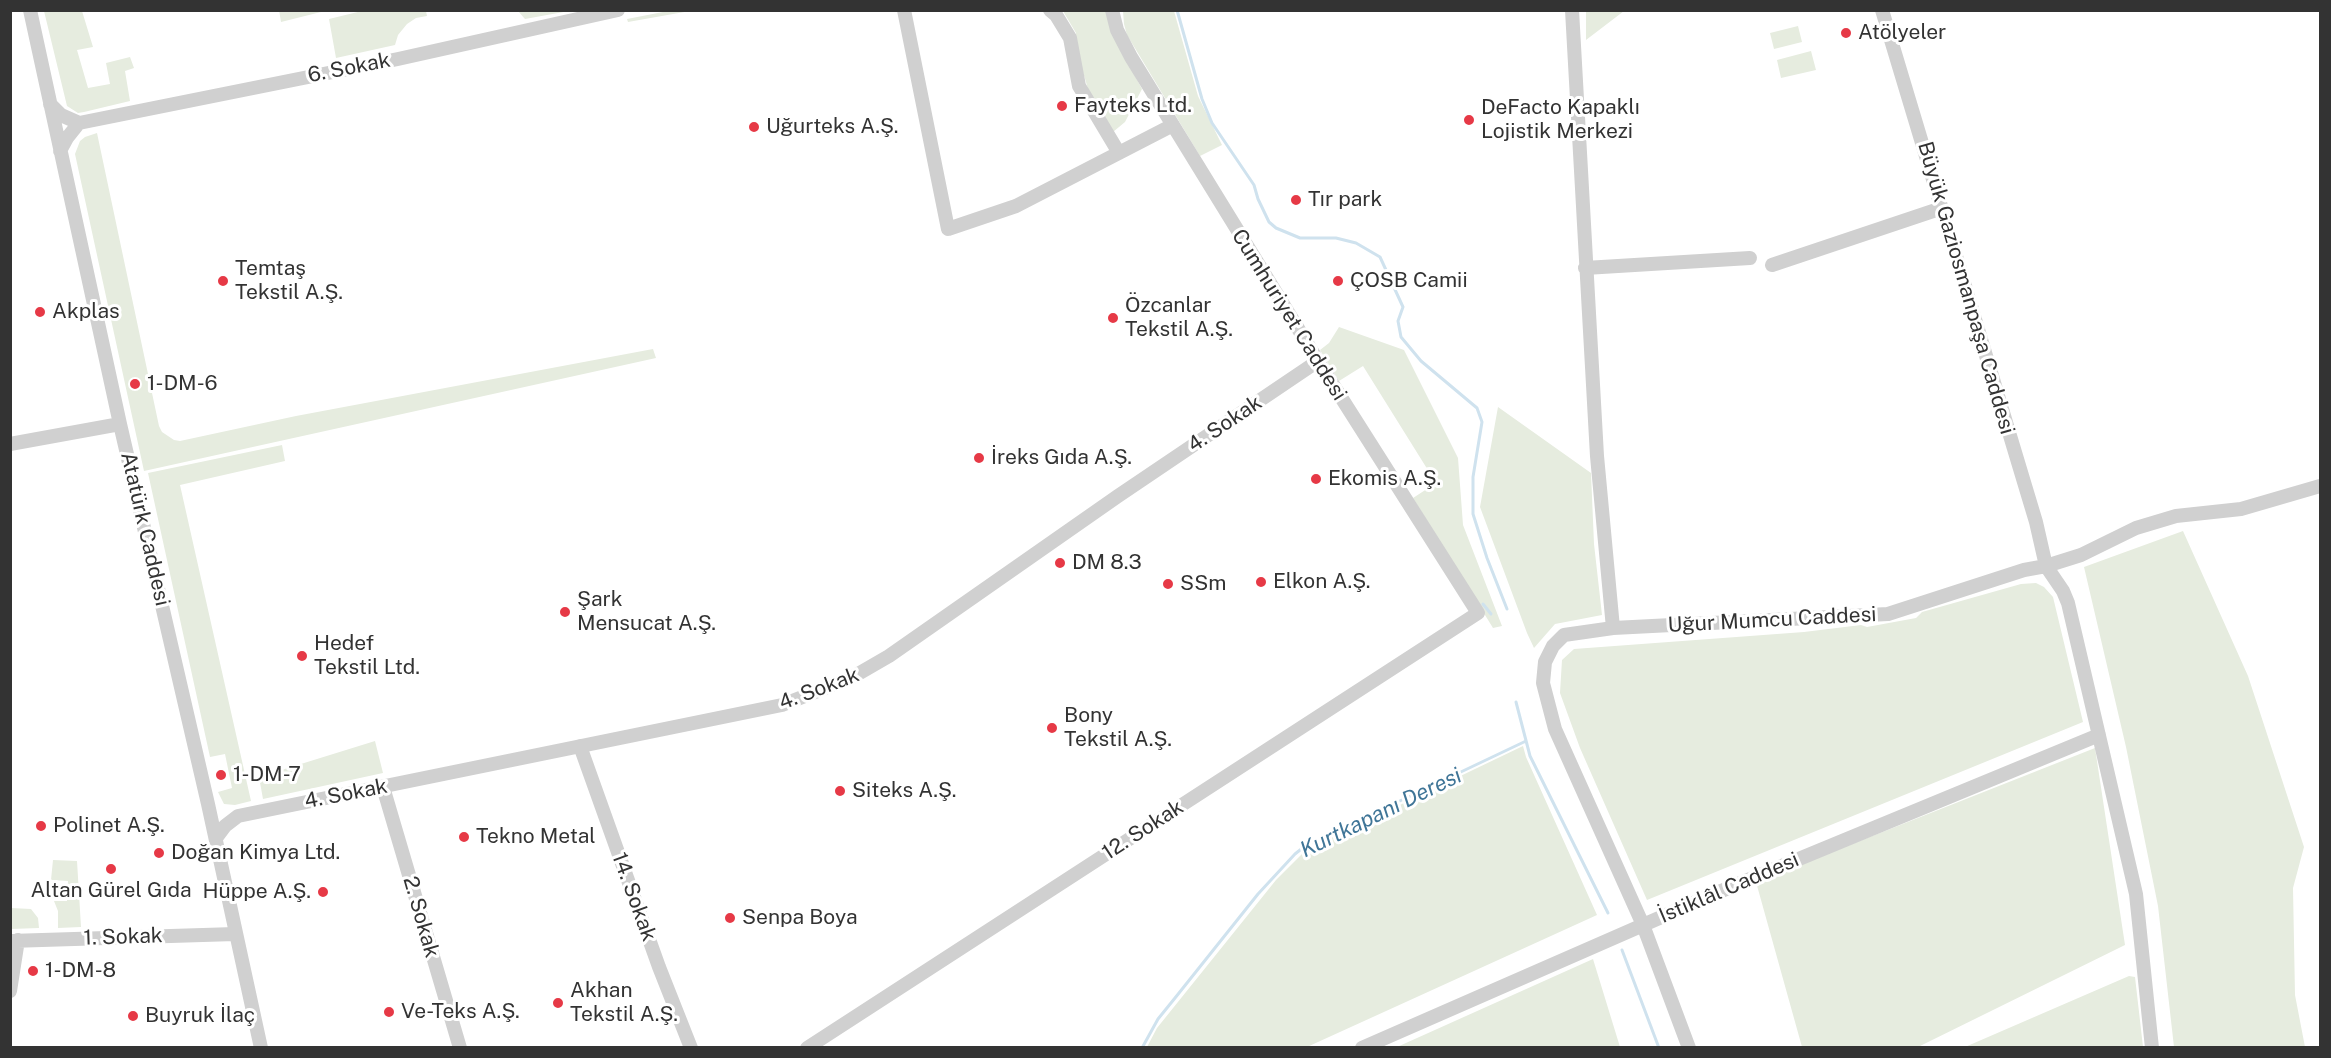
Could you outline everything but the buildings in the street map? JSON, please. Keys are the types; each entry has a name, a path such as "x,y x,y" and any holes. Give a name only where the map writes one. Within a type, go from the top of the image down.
{"street":[{"name":"Atatürk Caddesi","path":"30,10 120,424 216,838 261,1047"},
{"name":"6. Sokak","path":"79,123 398,59 618,10"},
{"path":"904,10 948,229 1016,206 1173,125"},
{"path":"1050,10 1056,15 1070,38 1079,86 1119,153"},
{"name":"Cumhuriyet Caddesi","path":"1112,10 1122,42 1318,361 1478,613"},
{"path":"1572,10 1597,456 1613,628"},
{"name":"Büyük Gaziosmanpaşa Caddesi","path":"1882,10 2036,522 2046,566"},
{"path":"50,104 61,115 79,123 60,151"},
{"path":"1772,265 1942,208"},
{"path":"1585,268 1750,258"},
{"name":"4. Sokak","path":"236,817 782,705 851,678 889,656 1318,361"},
{"path":"10,444 120,424"},
{"name":"Uğur Mumcu Caddesi","path":"1643,925 1555,729 1543,683 1545,662 1553,646 1564,635 1613,628 1888,614 2024,570 2081,555 2136,528 2176,516 2241,509 2320,486"},
{"path":"2046,566 2063,591 2068,603 2136,894 2152,1047"},
{"name":"12. Sokak","path":"807,1047 1478,613"},
{"name":"İstiklâl Caddesi","path":"1362,1047 1725,889 2099,735"},
{"name":"14. Sokak","path":"580,746 659,967 691,1047"},
{"name":"2. Sokak","path":"383,787 460,1047"},
{"path":"208,804 236,817 221,830 216,838"},
{"path":"1643,925 1689,1047"},
{"name":"1. Sokak","path":"14,940 235,934"},
{"path":"10,991 14,940"}],"shaded area":[{"path":"279,10 325,10 325,11 281,22"},
{"path":"366,10 426,11 427,16 416,18 407,24 398,35 395,45 336,58 329,19"},
{"path":"1586,10 1624,11 1586,40"},
{"path":"44,11 82,11 93,47 77,50 88,88 110,84 106,63 130,57 134,68 125,71 130,101 78,113 67,106"},
{"path":"518,11 569,11 525,19"},
{"path":"668,11 690,11 628,22 627,19"},
{"path":"1063,11 1107,11 1111,31 1142,89 1125,122 1113,132 1089,92 1075,46 1076,33"},
{"path":"1123,11 1174,11 1198,96 1222,145 1200,156 1127,35"},
{"path":"1798,26 1802,42 1774,49 1770,33"},
{"path":"1811,51 1816,70 1781,78 1777,60"},
{"path":"97,133 159,426 162,432 174,440 180,441 296,416 653,349 656,358 144,471 75,154 80,141"},
{"path":"1339,327 1404,350 1458,458 1463,525 1502,626 1493,628 1413,498 1436,483 1363,366 1339,381 1320,350 1329,343"},
{"path":"1498,407 1591,473 1594,544 1602,615 1555,624 1534,648 1480,507"},
{"path":"282,445 285,461 180,485 251,801 235,805 224,804 218,792 232,788 225,754 210,757 148,473"},
{"path":"2183,531 2248,676 2304,847 2293,888 2295,995 2305,1047 2174,1047 2158,906 2126,747 2084,567"},
{"path":"2036,583 2044,587 2053,597 2083,722 1647,900 1580,748 1560,693 1562,660 1574,649 1804,632 1861,625 1867,627 1916,618 1922,612 2021,584"},
{"path":"375,741 383,773 263,799 259,777"},
{"path":"1523,746 1597,915 1307,1047 1147,1047 1157,1028 1276,880 1306,850"},
{"path":"2095,748 2125,945 1918,1047 1802,1047 1756,882"},
{"path":"53,860 77,861 81,927 58,928 58,911 54,901 67,901 68,881 51,880"},
{"path":"11,908 31,909 38,918 39,928 11,929"},
{"path":"1593,959 1620,1047 1397,1047"},
{"path":"2129,976 2135,977 2143,1047 1965,1047"}],"waterway":[{"path":"1177,10 1202,99 1212,123 1254,185 1269,222 1276,228 1300,238 1336,238 1356,243 1380,257 1403,307 1398,321 1401,337 1421,361 1477,408 1482,422 1473,477 1473,514 1507,609"},
{"path":"1483,604 1491,614"},
{"path":"1516,702 1530,756 1608,913"},
{"name":"Kurtkapanı Deresi","path":"1142,1048 1158,1019 1258,894 1305,846 1526,741"},
{"path":"1622,950 1659,1048"}],"place":[{"name":"Atölyeler","path":"1846,33"},
{"name":"Fayteks Ltd.","path":"1062,106"},
{"name":"DeFacto Kapaklı Lojistik Merkezi","path":"1469,120"},
{"name":"Uğurteks A.Ş.","path":"754,127"},
{"name":"Tır park","path":"1296,200"},
{"name":"Temtaş Tekstil A.Ş.","path":"223,281"},
{"name":"ÇOSB Camii","path":"1338,281"},
{"name":"Akplas","path":"40,312"},
{"name":"Özcanlar Tekstil A.Ş.","path":"1113,318"},
{"name":"1-DM-6","path":"135,384"},
{"name":"İreks Gıda A.Ş.","path":"979,458"},
{"name":"Ekomis A.Ş.","path":"1316,479"},
{"name":"DM 8.3","path":"1060,563"},
{"name":"Elkon A.Ş.","path":"1261,582"},
{"name":"SSm","path":"1168,584"},
{"name":"Şark Mensucat A.Ş.","path":"565,612"},
{"name":"Hedef Tekstil Ltd.","path":"302,656"},
{"name":"Bony Tekstil A.Ş.","path":"1052,728"},
{"name":"1-DM-7","path":"221,775"},
{"name":"Siteks A.Ş.","path":"840,791"},
{"name":"Polinet A.Ş.","path":"41,826"},
{"name":"Tekno Metal","path":"464,837"},
{"name":"Doğan Kimya Ltd.","path":"159,853"},
{"name":"Altan Gürel Gıda","path":"111,869"},
{"name":"Hüppe A.Ş.","path":"323,892"},
{"name":"Senpa Boya","path":"730,918"},
{"name":"1-DM-8","path":"33,971"},
{"name":"Akhan Tekstil A.Ş.","path":"558,1003"},
{"name":"Ve-Teks A.Ş.","path":"389,1012"},
{"name":"Buyruk İlaç","path":"133,1016"}]}
